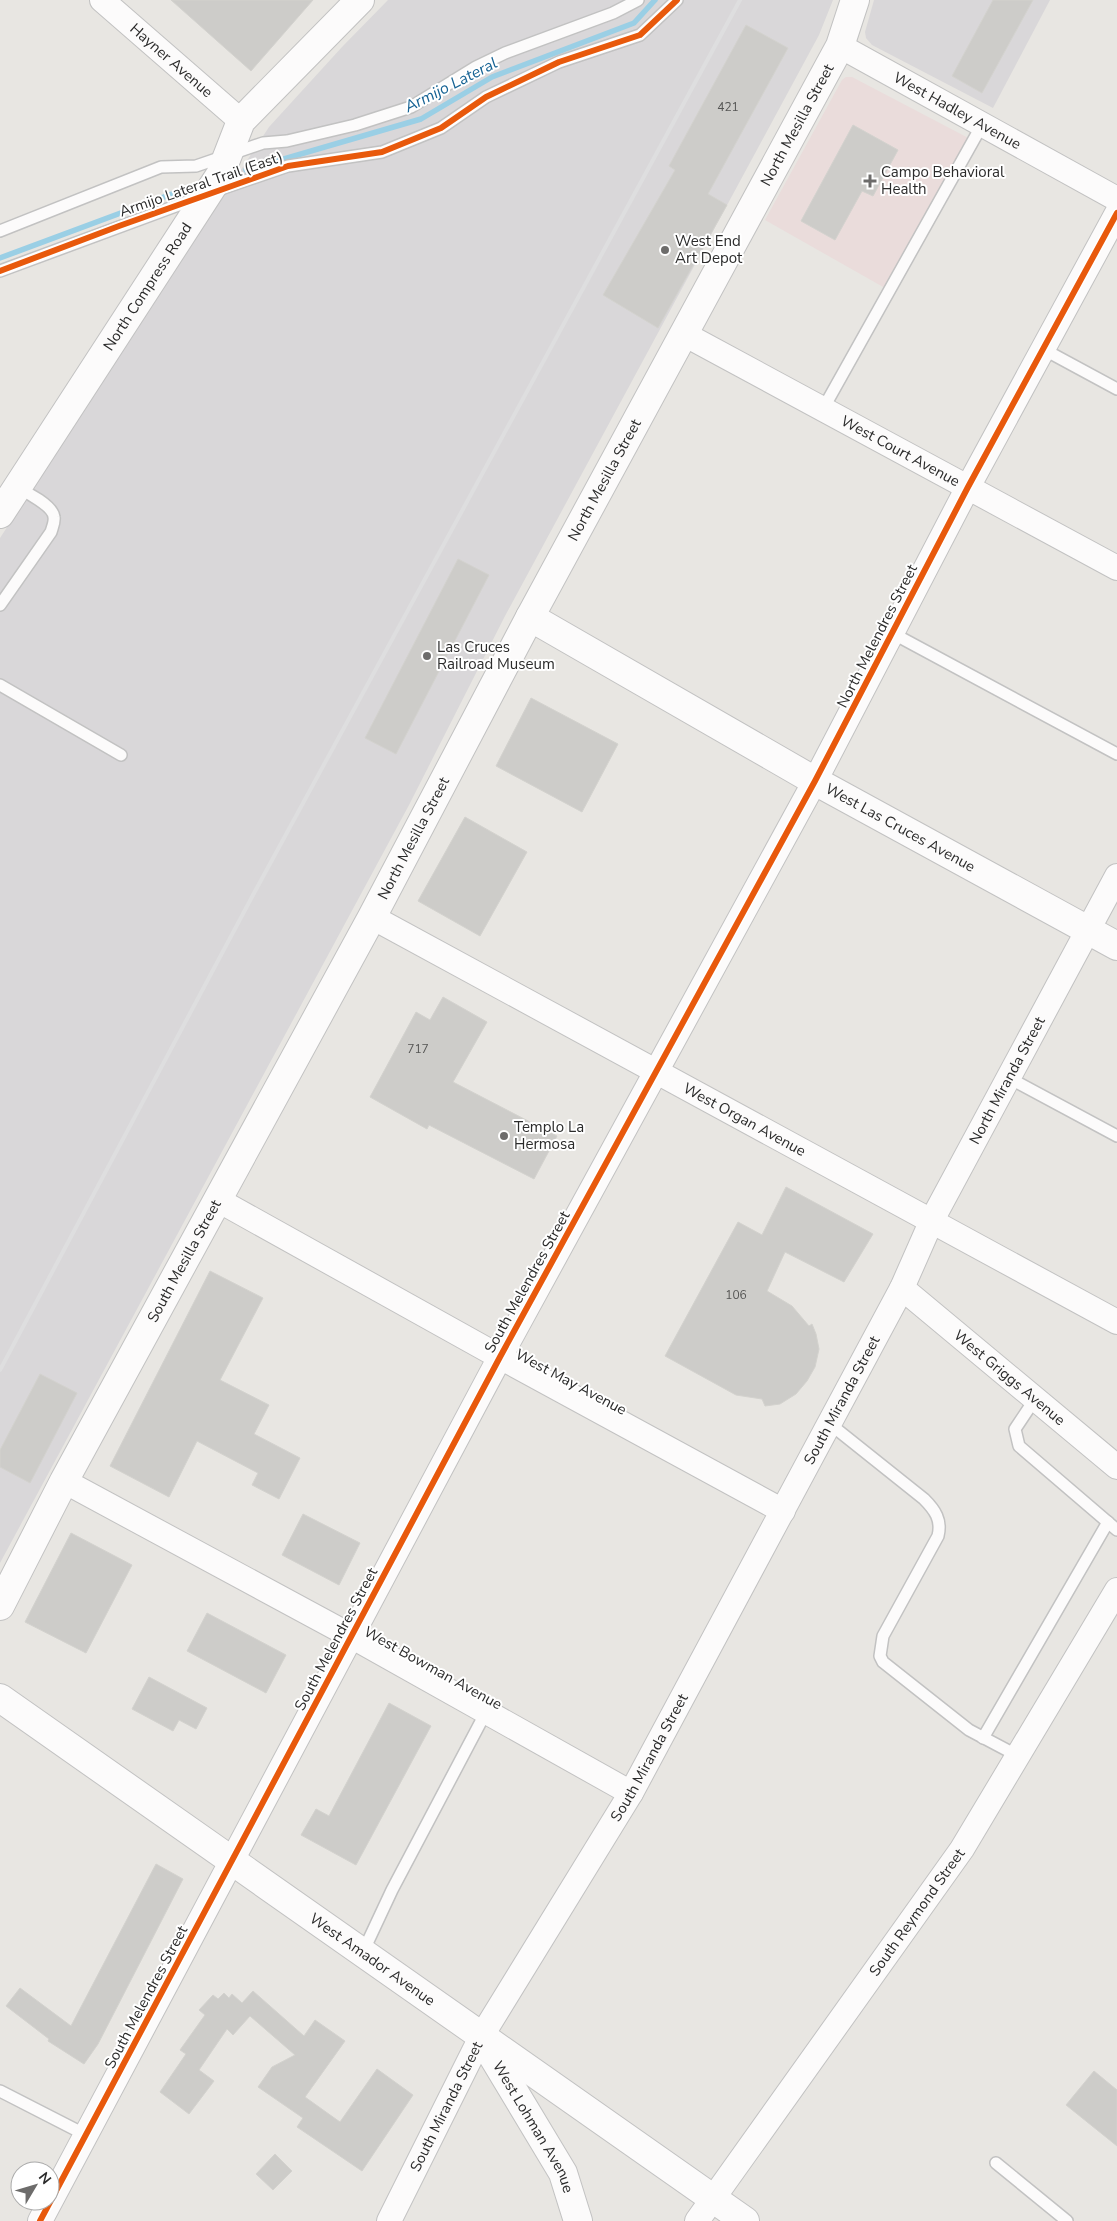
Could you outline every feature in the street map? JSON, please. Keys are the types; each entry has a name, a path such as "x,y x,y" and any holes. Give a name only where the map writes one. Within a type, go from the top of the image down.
{"street":[{"name":"Hayner Avenue","path":"102,0 241,121"},
{"name":"North Compress Road","path":"0,514 220,175 241,121 360,0"},
{"path":"840,46 855,0"},
{"name":"West Hadley Avenue","path":"840,46 1117,199"},
{"name":"North Mesilla Street","path":"372,917 530,617 840,46"},
{"name":"North Melendres Street","path":"656,1070 816,781 968,487 1117,213"},
{"name":"West Court Avenue","path":"684,334 1117,568"},
{"name":"West Las Cruces Avenue","path":"530,617 816,781 1117,946"},
{"name":"North Miranda Street","path":"902,1288 932,1220 1117,876"},
{"name":"West Organ Avenue","path":"372,917 1117,1322"},
{"name":"South Mesilla Street","path":"0,1606 64,1481 372,917"},
{"name":"South Melendres Street","path":"40,2221 234,1860 500,1357 656,1070"},
{"name":"West May Avenue","path":"218,1200 500,1357 783,1511"},
{"name":"West Griggs Avenue","path":"902,1288 1117,1467"},
{"name":"South Miranda Street","path":"389,2221 481,2037 631,1793 902,1288"},
{"name":"West Bowman Avenue","path":"64,1481 351,1636 631,1793"},
{"name":"South Reymond Street","path":"697,2221 962,1849 1117,1590"},
{"name":"West Amador Avenue","path":"0,1698 234,1860 481,2037 745,2221"},
{"name":"West Lohman Avenue","path":"481,2037 562,2173 578,2221"}],"lane":[{"path":"0,231 161,167 196,166 263,143 287,141 355,125 411,107 476,67 504,53 613,13 638,0"},
{"name":"Armijo Lateral Trail (East)","path":"0,271 288,166 382,152 441,128 486,97 559,62 640,35 677,0"},
{"path":"823,409 982,125"},
{"path":"1043,349 1117,389"},
{"path":"0,605 51,532 55,519 53,512 32,495 17,487"},
{"path":"892,633 1117,754"},
{"path":"0,686 121,755"},
{"path":"1009,1078 1117,1136"},
{"path":"982,1738 1113,1526 1019,1446 1015,1429 1035,1398"},
{"path":"830,1424 924,1499 932,1507 938,1518 940,1528 938,1536 883,1636 880,1656 891,1669 969,1730 1018,1756"},
{"path":"363,1952 392,1890 486,1712"},
{"path":"0,2091 86,2135"},
{"path":"996,2164 1067,2221"}],"shaded area":[{"path":"388,0 833,0 819,35 505,616 409,805 0,1563 0,538 269,127"},
{"path":"874,0 1050,0 993,108 872,45 866,38 865,32"},
{"name":"Campo Behavioral Health","path":"846,77 852,77 976,142 892,292 765,220 842,80"}],"building":[{"path":"171,0 313,0 251,71"},
{"path":"993,0 1033,0 982,93 952,76"},
{"path":"746,25 788,48 708,194 727,205 658,328 603,295 675,170 669,166"},
{"path":"853,125 898,150 873,196 862,191 835,240 801,221"},
{"name":"Las Cruces Railroad Museum","path":"458,559 489,575 396,754 365,738"},
{"path":"531,698 618,744 582,812 496,766"},
{"path":"465,817 527,852 480,936 418,901"},
{"path":"443,997 487,1022 453,1082 557,1136 534,1179 429,1125 427,1129 370,1097 416,1012 430,1020"},
{"path":"786,1187 873,1234 844,1282 785,1252 767,1291 792,1306 809,1326 812,1324 819,1349 815,1367 807,1381 796,1394 780,1404 765,1406 762,1399 736,1395 665,1356 738,1222 762,1235"},
{"path":"210,1271 263,1298 220,1380 269,1405 254,1434 300,1458 279,1499 252,1485 258,1473 197,1441 169,1497 110,1466"},
{"path":"40,1374 77,1393 30,1483 0,1467 0,1450"},
{"path":"303,1514 360,1543 339,1585 282,1555"},
{"path":"71,1533 132,1565 86,1653 25,1622"},
{"path":"207,1613 286,1655 266,1693 187,1651"},
{"path":"149,1677 207,1708 196,1729 179,1720 173,1731 132,1709"},
{"path":"389,1703 431,1726 356,1865 301,1835 316,1809 329,1816"},
{"path":"156,1864 183,1879 98,2044 84,2064 48,2041 49,2039 6,2006 20,1988 71,2026"},
{"path":"253,1991 304,2036 315,2020 345,2041 305,2097 340,2122 377,2069 413,2095 362,2171 297,2127 303,2118 258,2087 272,2067 295,2055 250,2016 233,2035 227,2029 199,2070 214,2081 189,2114 160,2092 186,2054 180,2050 205,2015 199,2010 213,1995 218,1999 224,1993 229,1998 232,1994 242,2003"},
{"path":"1094,2071 1117,2090 1117,2146 1066,2105"},
{"path":"275,2154 292,2171 273,2190 256,2174"}],"waterway":[{"name":"Armijo Lateral","path":"246,170 421,119 492,77 634,23 655,0"},
{"name":"Armijo Lateral","path":"0,258 204,182"}],"railway":[{"path":"0,1370 253,895 740,0"}],"cycle path":[{"path":"0,271 119,226 288,166 382,152 441,128 486,97 559,62 640,35 677,0"},
{"path":"40,2221 500,1357 815,781 968,487 1117,213"}],"place":[{"name":"Campo Behavioral Health","path":"870,181"},
{"name":"West End Art Depot","path":"665,250"},
{"name":"Las Cruces Railroad Museum","path":"427,656"},
{"name":"Templo La Hermosa","path":"504,1136"}]}
